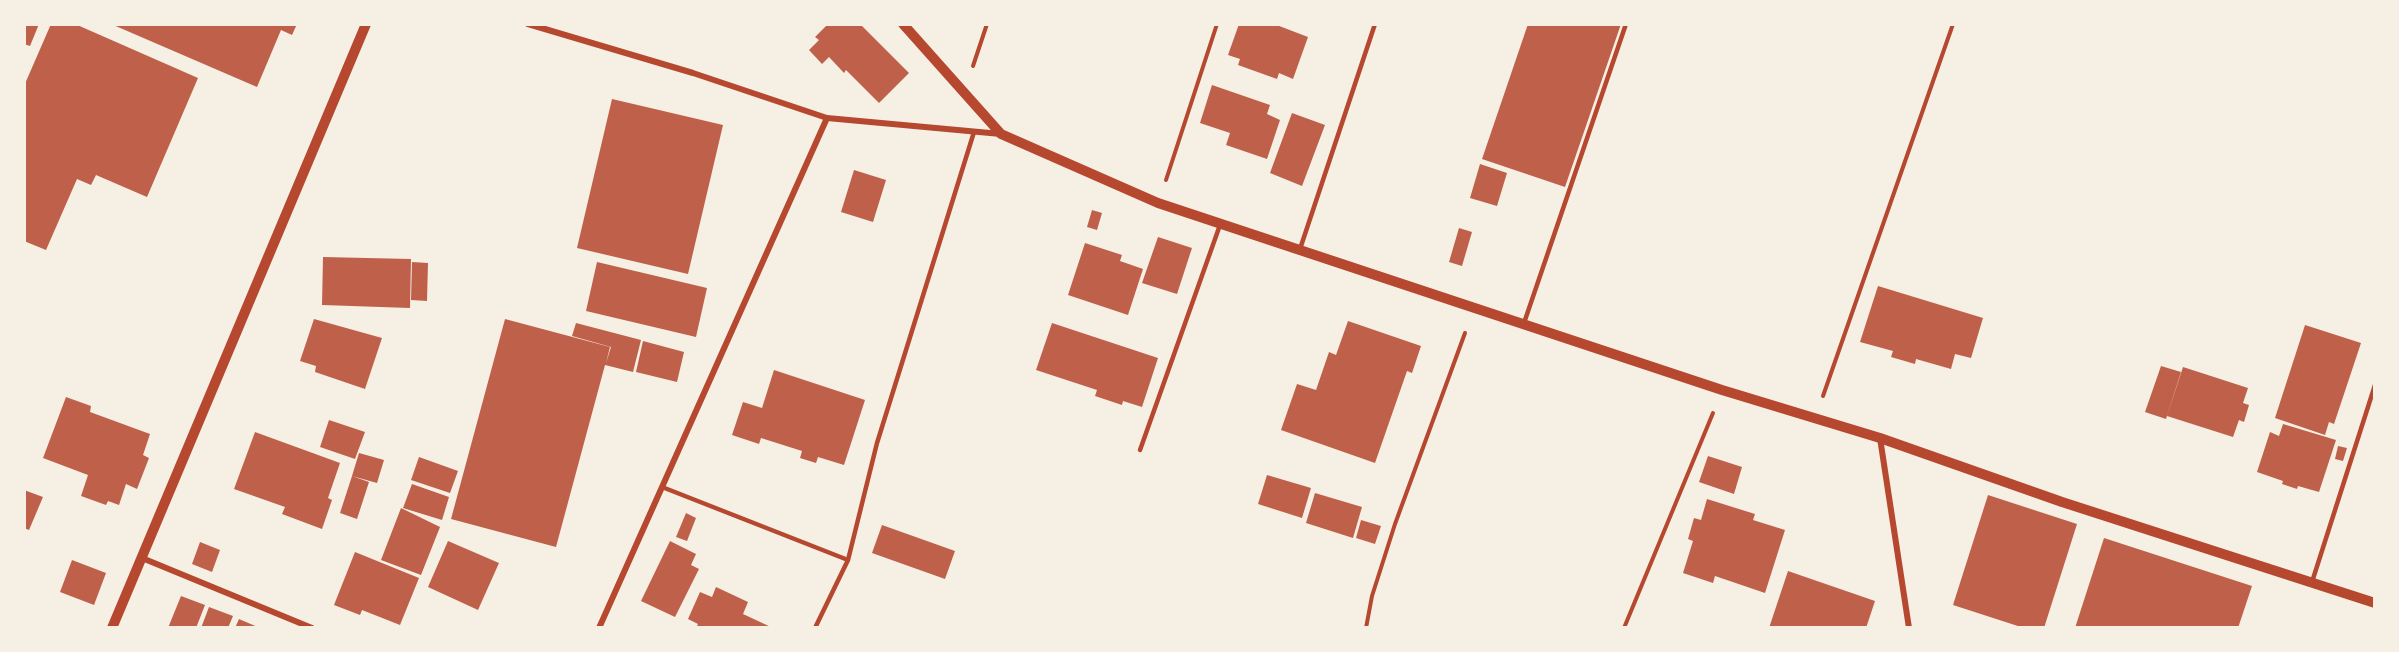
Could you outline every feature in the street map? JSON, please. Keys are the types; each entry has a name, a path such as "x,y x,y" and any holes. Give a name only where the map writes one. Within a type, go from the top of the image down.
{"street":[{"path":"112,628 366,24"},
{"path":"528,24 693,73 828,118 1001,134 1158,204 1299,252 1474,306 1722,390 1880,438 2062,502 2375,603"},
{"path":"903,24 1001,134"},
{"path":"599,628 828,118"},
{"path":"1880,438 1910,628"},
{"path":"142,558 312,628"}],"lane":[{"path":"1299,252 1375,24"},
{"path":"1524,323 1626,24"},
{"path":"815,628 848,560 877,443 974,132"},
{"path":"1140,450 1220,225"},
{"path":"2312,582 2375,385"},
{"path":"662,487 848,560"}],"path":[{"path":"965,92 987,24"},
{"path":"1158,204 1217,24"},
{"path":"1815,419 1953,24"},
{"path":"1366,628 1372,596 1395,524 1474,306"},
{"path":"1624,628 1722,390"}],"building":[{"path":"24,24 39,24 30,46 24,44"},
{"path":"51,24 75,24 198,78 147,197 96,175 91,185 77,179 46,250 24,241 24,86"},
{"path":"111,24 297,24 292,35 281,30 257,87"},
{"path":"828,24 860,24 909,73 879,103 846,70 844,73 829,57 822,64 809,50 819,40 815,37"},
{"path":"1239,24 1274,24 1308,37 1293,79 1279,73 1277,79 1238,65 1240,59 1228,55"},
{"path":"1528,24 1621,24 1565,187 1482,159"},
{"path":"1212,85 1270,105 1267,114 1280,120 1267,159 1226,145 1230,133 1200,123"},
{"path":"612,99 723,125 688,274 577,248"},
{"path":"1292,113 1325,125 1302,186 1270,173"},
{"path":"1480,164 1507,173 1497,206 1470,198"},
{"path":"854,170 886,180 873,222 841,212"},
{"path":"1092,210 1102,213 1097,230 1087,227"},
{"path":"1459,228 1472,232 1462,266 1449,262"},
{"path":"1158,237 1192,248 1177,294 1142,283"},
{"path":"1085,243 1122,255 1120,261 1143,269 1128,315 1068,295"},
{"path":"323,257 411,259 410,308 322,305"},
{"path":"412,262 428,263 427,301 411,300"},
{"path":"597,262 707,288 696,337 586,311"},
{"path":"1878,286 1983,318 1971,358 1955,354 1951,369 1916,359 1915,364 1891,357 1893,351 1860,342"},
{"path":"314,319 382,338 365,389 315,372 316,366 300,361"},
{"path":"505,319 610,347 606,363 611,347 572,336 576,323 641,340 633,372 605,365 556,547 451,519"},
{"path":"1348,321 1421,346 1412,373 1407,371 1375,463 1281,430 1297,384 1316,390 1329,352 1336,355"},
{"path":"1052,323 1158,358 1142,407 1123,401 1122,405 1095,396 1097,390 1036,370"},
{"path":"2305,325 2361,343 2334,424 2329,422 2325,435 2275,418"},
{"path":"643,341 684,352 677,382 636,372"},
{"path":"2161,366 2181,372 2166,419 2145,412"},
{"path":"2183,367 2248,388 2243,403 2249,405 2244,422 2239,420 2233,437 2167,416"},
{"path":"774,370 865,400 844,465 818,457 816,463 800,458 802,451 761,438 759,444 732,435 743,402 762,408"},
{"path":"66,397 91,406 90,412 150,434 143,455 149,458 137,489 126,484 119,505 108,501 106,505 81,496 88,475 43,458"},
{"path":"329,420 365,432 355,459 320,447"},
{"path":"2283,424 2336,440 2319,492 2298,486 2297,489 2282,484 2283,481 2257,472 2270,432 2279,436"},
{"path":"255,432 340,463 328,498 332,500 322,529 282,514 285,507 234,489"},
{"path":"2338,446 2347,448 2343,461 2335,459"},
{"path":"359,453 384,460 377,483 352,476"},
{"path":"1708,456 1742,467 1734,494 1699,482"},
{"path":"419,457 458,471 450,493 411,480"},
{"path":"1267,475 1311,488 1302,518 1258,504"},
{"path":"352,476 369,482 357,519 340,513"},
{"path":"412,484 449,497 442,520 403,508"},
{"path":"24,490 43,497 29,530 24,528"},
{"path":"1315,493 1362,507 1353,538 1306,523"},
{"path":"1988,495 2077,524 2044,628 2024,628 1953,605"},
{"path":"1707,499 1755,514 1753,520 1785,530 1765,593 1715,576 1713,583 1683,573 1693,541 1688,539 1694,518 1701,520"},
{"path":"401,508 440,527 421,575 381,560"},
{"path":"686,513 696,518 687,541 676,537"},
{"path":"1361,520 1381,526 1375,544 1356,538"},
{"path":"882,525 955,551 945,579 872,553"},
{"path":"2104,538 2252,586 2238,628 2075,628"},
{"path":"448,541 499,563 478,610 428,587"},
{"path":"670,541 696,554 691,565 699,569 675,617 641,601"},
{"path":"200,542 220,550 212,572 192,564"},
{"path":"355,552 419,578 400,625 362,610 360,615 334,605"},
{"path":"72,560 106,573 94,605 60,592"},
{"path":"1788,571 1875,601 1866,628 1769,628"},
{"path":"716,587 748,602 743,614 773,628 696,628 698,624 688,619 700,592 712,597"},
{"path":"181,596 205,605 196,628 168,628"},
{"path":"209,607 233,616 228,628 201,628"},
{"path":"239,619 260,628 235,628"}]}
